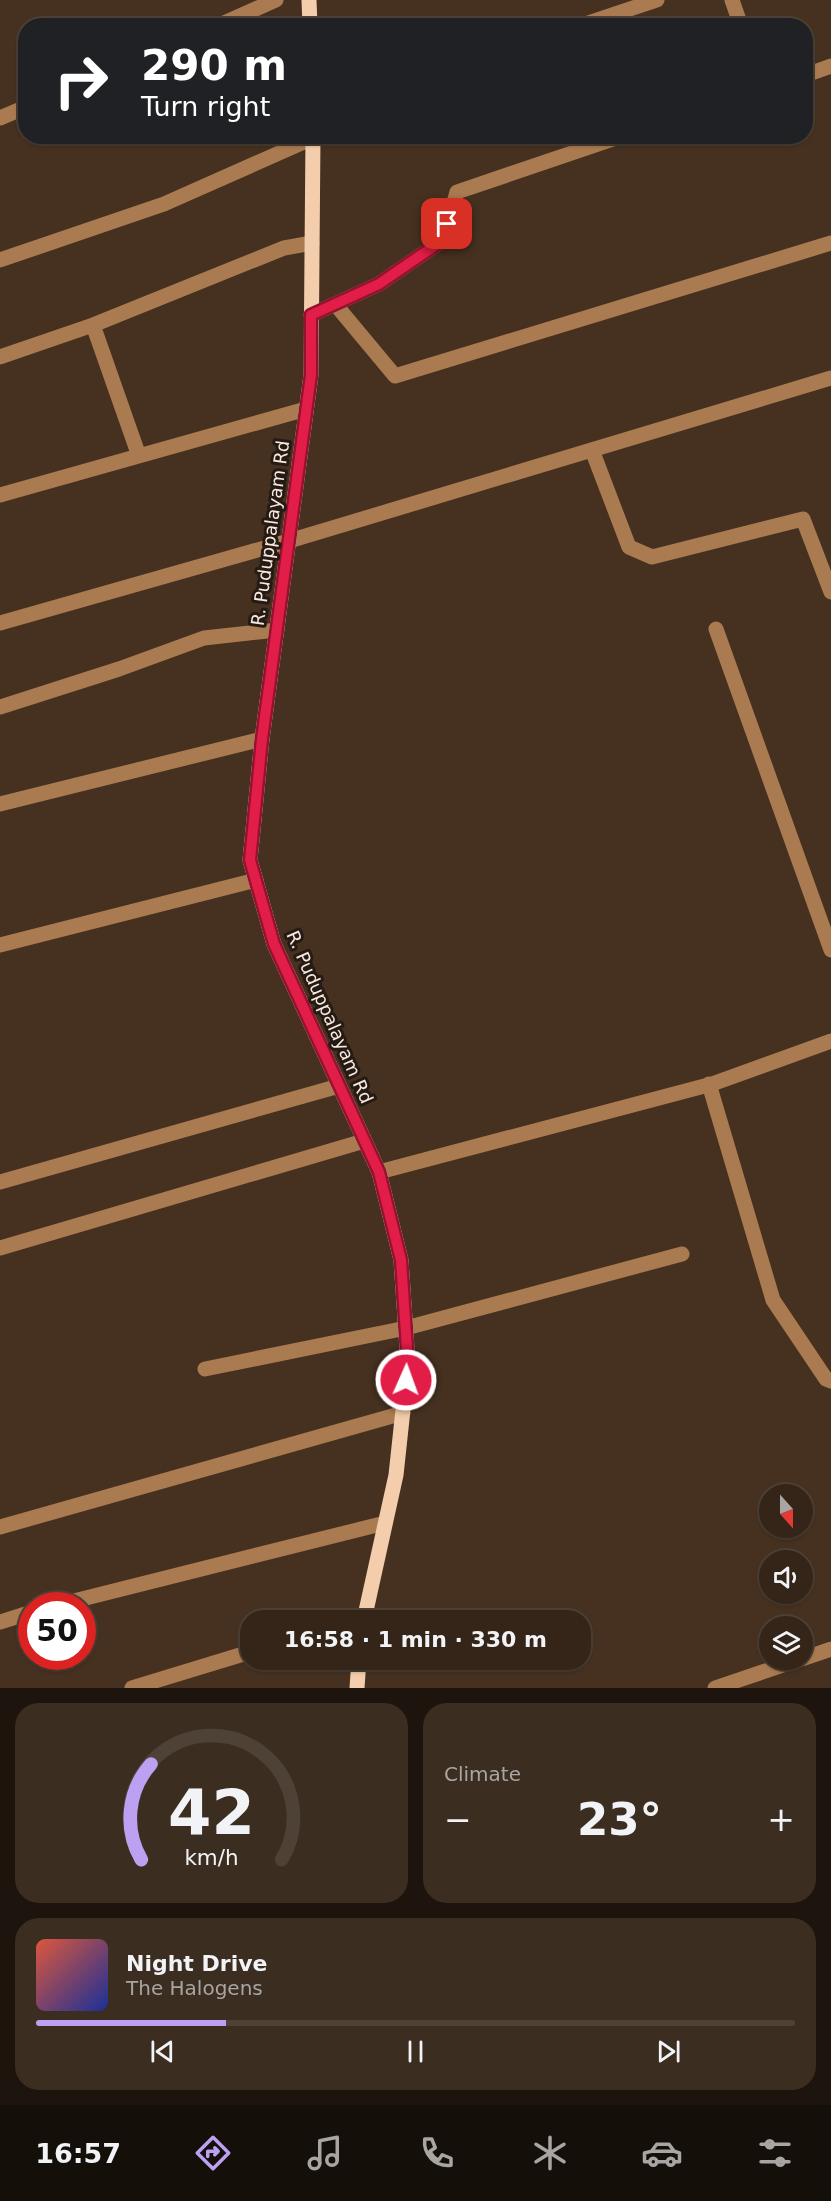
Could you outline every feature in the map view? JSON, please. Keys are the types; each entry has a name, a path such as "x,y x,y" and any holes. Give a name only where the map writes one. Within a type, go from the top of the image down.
{"main road":[{"path":"309,0 310,18"},
{"name":"R. Puduppalayam Rd","path":"313,144 311,375 262,739 250,860 274,944 379,1172 401,1260 408,1363 396,1475 366,1610"},
{"path":"357,1688 358,1670"}],"street":[{"path":"235,18 276,0"},
{"path":"603,18 657,0"},
{"path":"732,0 738,18"},
{"path":"813,72 831,66"},
{"path":"0,118 18,110"},
{"path":"0,260 164,204 297,144"},
{"path":"311,315 379,284 443,240 457,192 598,144"},
{"path":"0,357 93,325 284,248 312,243"},
{"path":"335,304 395,376 831,243"},
{"path":"93,325 139,456"},
{"path":"0,623 288,541 831,378"},
{"path":"0,495 306,409"},
{"path":"592,450 629,547 652,557 803,519 831,592"},
{"path":"716,629 831,950"},
{"path":"0,707 119,669 204,638 277,630"},
{"path":"0,804 262,739"},
{"path":"0,945 256,880"},
{"path":"379,1172 710,1084 830,1043"},
{"path":"710,1084 773,1300 826,1379 831,1381"},
{"path":"0,1182 339,1086"},
{"path":"0,1248 364,1141"},
{"path":"205,1369 406,1328 682,1254"},
{"path":"0,1527 403,1413"},
{"path":"96,1595 385,1523"},
{"path":"0,1622 18,1616"},
{"path":"813,1655 831,1649"},
{"path":"132,1688 240,1655"},
{"path":"716,1688 769,1670"}],"route":[{"path":"406,1380 408,1363 401,1260 379,1172 274,944 250,860 259,762 311,375 311,315 379,284 443,240 447,224"}]}
